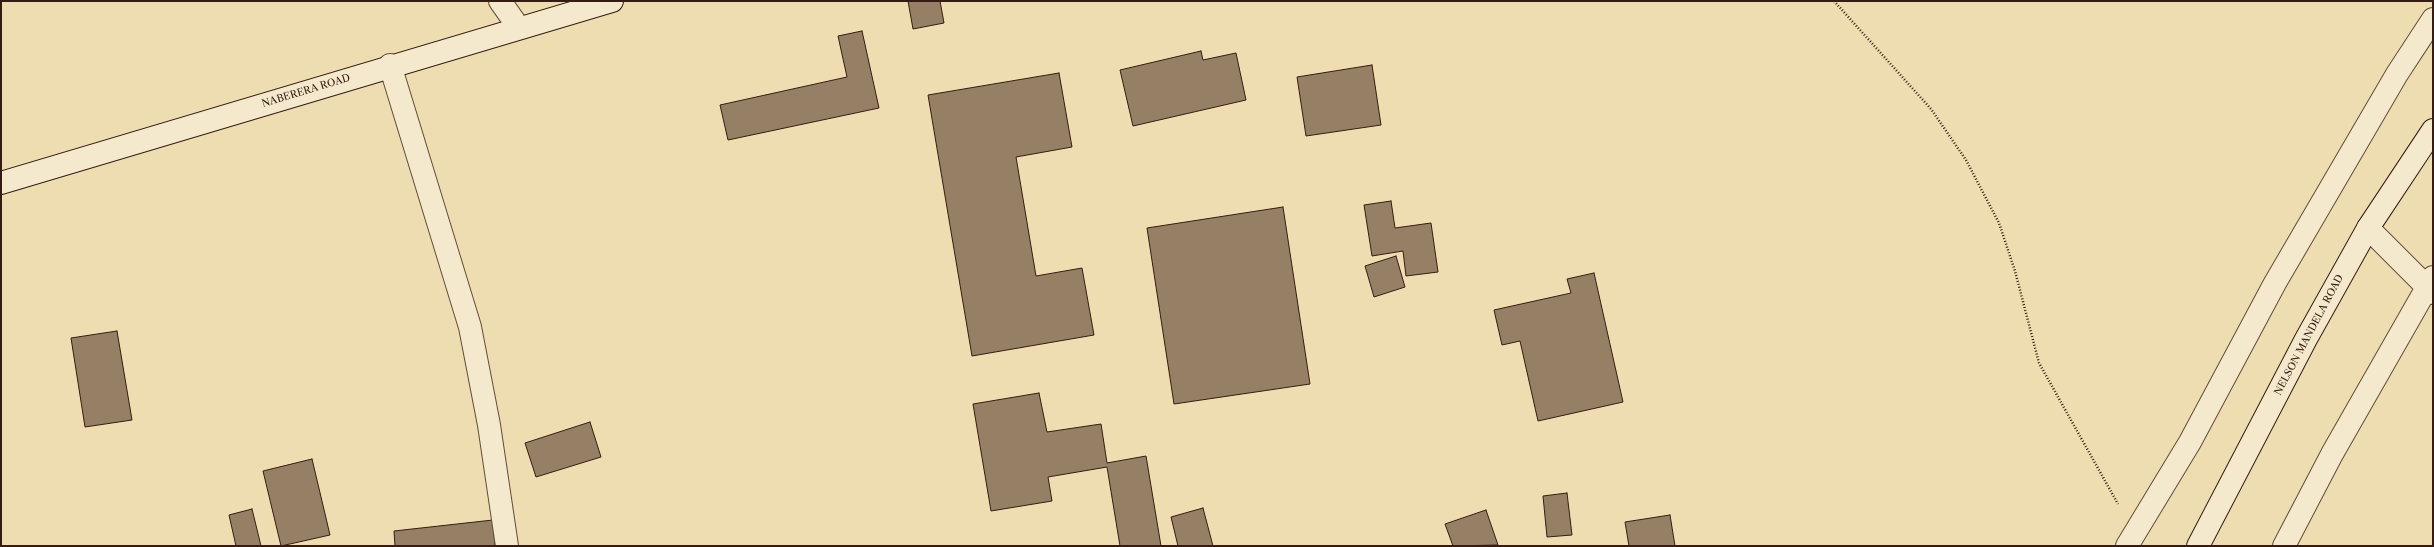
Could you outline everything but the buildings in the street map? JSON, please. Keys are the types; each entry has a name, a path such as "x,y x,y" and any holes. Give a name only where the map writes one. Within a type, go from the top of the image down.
{"street":[{"path":"500,1 519,28"},
{"name":"NABERERA ROAD","path":"1,183 390,65 612,1"},
{"path":"2130,540 2190,442 2275,283 2397,74 2433,19"},
{"path":"390,65 470,327 489,425 507,546"},
{"name":"NELSON MANDELA ROAD","path":"2198,546 2306,339 2368,228 2433,130"},
{"path":"2284,546 2332,454 2431,286 2368,228"}],"path":[{"path":"1834,1 1932,109 1966,160 1999,223 2015,271 2039,363 2090,452 2130,540"}]}
